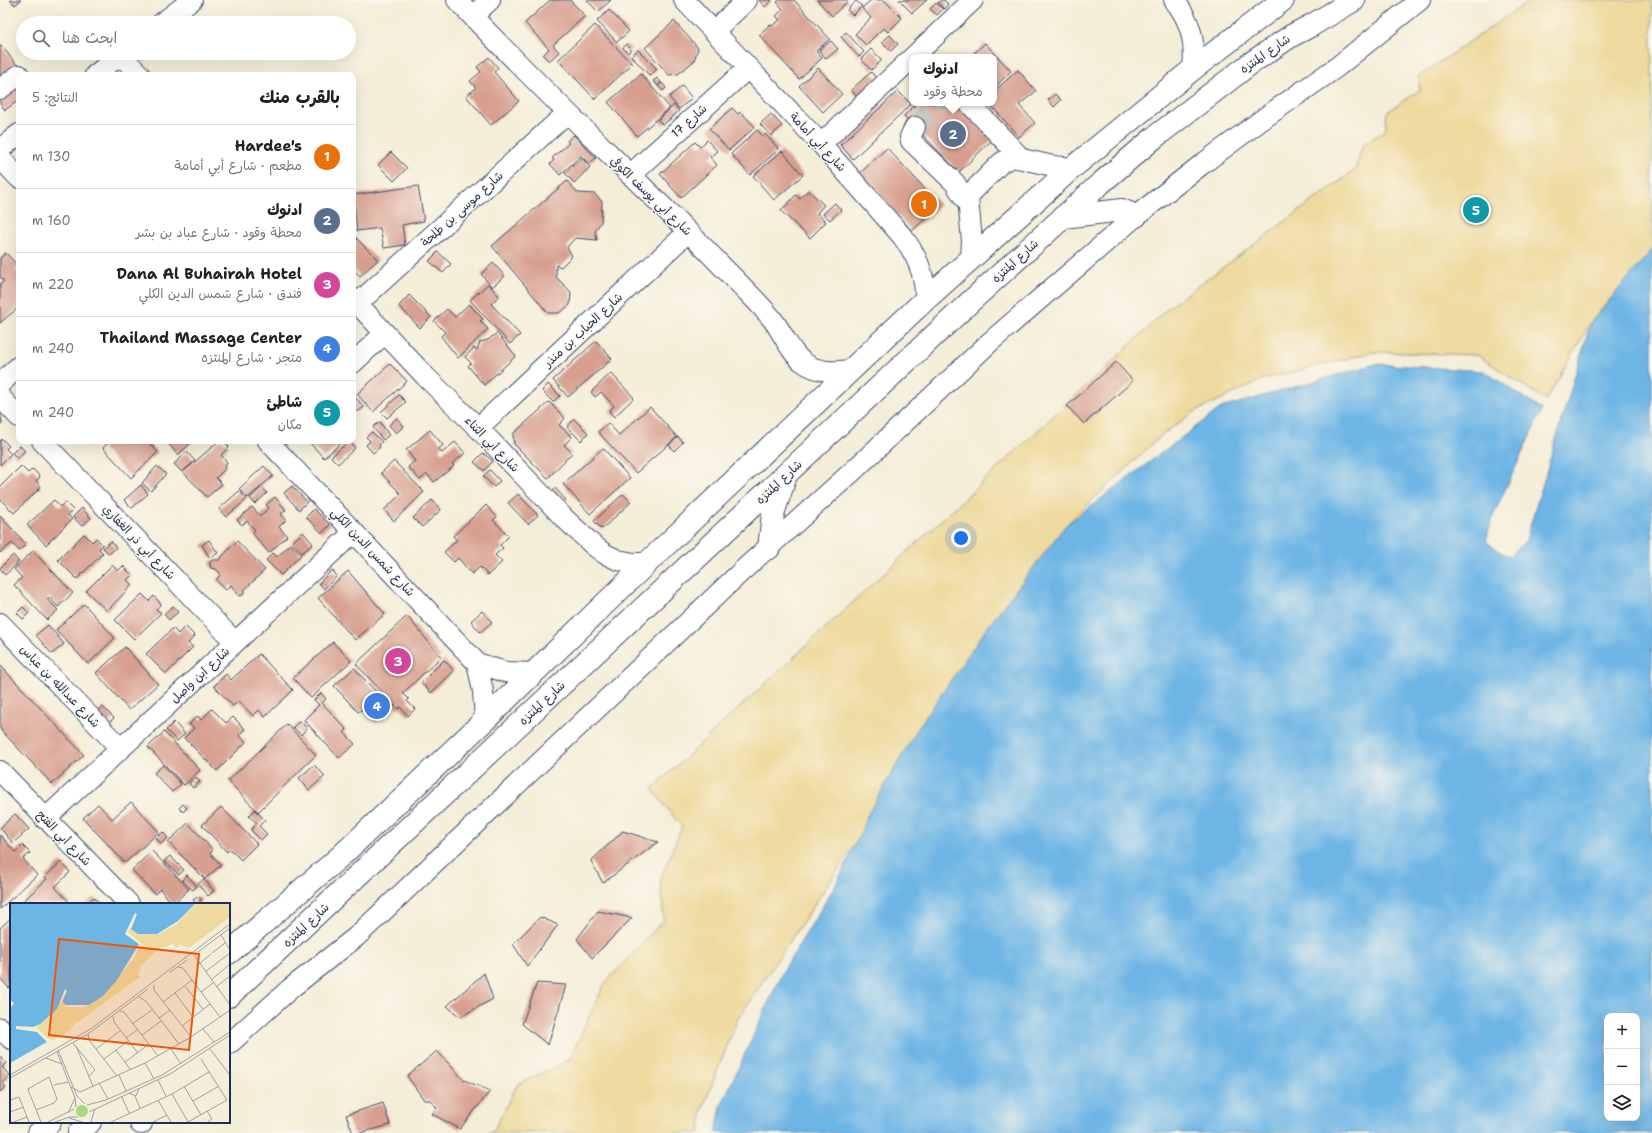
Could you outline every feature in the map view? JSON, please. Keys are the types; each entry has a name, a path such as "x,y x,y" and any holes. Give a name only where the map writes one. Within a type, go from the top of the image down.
{"main road":[{"path":"230,952 344,854 647,563 925,300 1072,168 1193,69 1283,0"},
{"path":"1291,36 1325,0"},
{"name":"شارع المنتزه","path":"230,995 971,301 1063,217 1161,132 1251,63 1291,36 1318,22 1354,0"},
{"path":"1063,217 1122,210 1136,216"},
{"path":"769,548 773,514 786,475"},
{"path":"324,908 317,907 313,901 313,898 340,868 344,854"},
{"path":"230,962 233,971 230,981"},
{"path":"39,1133 49,1123"},
{"path":"79,1133 89,1123"}],"street":[{"path":"171,16 192,0"},
{"name":"شارع أبي يوسف الكوفي","path":"457,0 567,113 688,232 765,312 785,336 795,353 802,361 825,371 837,372 852,370"},
{"path":"473,16 490,0"},
{"name":"شارع أبي أمامة","path":"684,0 821,144 911,247 923,274 926,288 925,300"},
{"path":"714,31 747,0"},
{"path":"915,54 973,0"},
{"path":"1175,0 1184,12 1191,30 1195,54 1193,69"},
{"path":"230,1043 291,988 344,948 369,926 742,571 769,548 990,342 1136,216 1243,134 1337,67 1420,0"},
{"path":"99,72 114,60"},
{"path":"127,60 137,72"},
{"path":"821,144 909,60"},
{"name":"شارع 17","path":"630,175 748,68"},
{"path":"0,89 16,78"},
{"path":"972,106 1021,158"},
{"name":"شارع موسى بن طلحة","path":"356,300 567,113"},
{"path":"915,127 910,137 911,141 955,183 968,204"},
{"path":"0,148 16,136"},
{"path":"971,260 972,241 968,198 972,191 1002,162 1013,157 1048,165 1072,168"},
{"path":"0,158 16,175"},
{"name":"شارع الحباب بن منذر","path":"478,428 688,232"},
{"name":"شارع أبي الثناء","path":"356,302 425,376 478,428 563,517 593,545 605,554 618,560 633,563 647,563"},
{"path":"356,360 384,333"},
{"path":"0,384 16,369"},
{"path":"0,397 16,414"},
{"name":"شارع أبي ذر الغفاري","path":"45,444 235,642"},
{"name":"شارع شمس الدين الكلي","path":"272,444 477,663 505,672 534,673"},
{"name":"شارع ابن واصل","path":"45,819 354,532"},
{"name":"شارع عبدالله بن عباس","path":"0,623 121,749"},
{"path":"477,663 483,691 485,720"},
{"name":"شارع أبي الفتح","path":"0,771 128,903"},
{"path":"0,1028 10,1038"}],"sand":[{"path":"1531,0 1652,0 1652,250 1591,322 1546,400 1477,355 1373,352 1264,379 1194,412 1163,434 1066,525 989,625 920,725 868,814 857,841 737,1020 702,1110 700,1133 488,1133 494,1130 517,1085 569,1060 605,983 664,920 660,880 682,827 652,789 1168,308 1355,170 1363,144 1385,131 1387,112 1420,90 1418,77"}],"water":[{"path":"1652,250 1652,1133 716,1133 721,1106 782,973 835,886 857,841 868,814 920,725 989,625 1066,525 1221,408 1376,364 1484,371 1542,410 1493,516 1486,541 1497,550 1510,557 1526,540 1591,322"}],"building":[{"path":"10,0 21,0 15,5"},
{"path":"550,0 570,0 585,16 553,45 559,52 549,61 543,55 549,49 525,23"},
{"path":"587,0 611,0 598,12"},
{"path":"759,0 772,0 765,7"},
{"path":"780,0 794,0 830,39 816,51 822,58 799,79 759,35 770,24 772,26 780,20 776,16 783,9 777,2"},
{"path":"817,0 849,0 832,16"},
{"path":"871,0 884,0 902,18 888,32 883,28 866,45 855,34 871,18 862,8"},
{"path":"899,0 927,0 912,13"},
{"path":"941,0 944,0 948,4 944,9 938,3"},
{"path":"856,1 862,6 853,15 847,10"},
{"path":"936,3 943,9 937,15 930,9"},
{"path":"609,10 629,31 617,42 597,21"},
{"path":"674,21 698,48 694,61 678,74 669,75 645,48"},
{"path":"595,25 632,64 595,99 558,60"},
{"path":"846,32 864,52 859,57 841,37"},
{"path":"890,35 898,44 891,51 882,42"},
{"path":"831,41 838,49 826,59 819,50"},
{"path":"985,43 995,54 973,54"},
{"path":"0,44 21,70 16,72 16,74 0,86"},
{"path":"626,44 631,49 628,53 623,48"},
{"path":"871,49 882,60 871,70 861,59"},
{"path":"638,50 657,69 650,76 631,56"},
{"path":"997,56 1011,71 997,85"},
{"path":"489,57 498,68 494,72 519,101 491,125 466,96 476,88 470,81 481,72 477,67"},
{"path":"818,68 842,94 823,112 799,86"},
{"path":"1018,70 1036,91 1019,105 1035,123 1019,137 992,106 997,106 997,88"},
{"path":"871,72 878,80 858,98 851,90"},
{"path":"641,74 670,108 637,136 608,102"},
{"path":"657,78 661,82 658,86 653,81"},
{"path":"662,83 666,88 663,91 658,86"},
{"path":"16,86 16,102 5,110 0,103 0,99"},
{"path":"682,86 692,98 679,109 669,97"},
{"path":"898,91 909,102 909,106 853,159 840,145"},
{"path":"1055,94 1061,100 1054,107 1048,100"},
{"path":"674,105 679,111 663,125 658,120"},
{"path":"914,106 959,106 992,140 959,172 904,116"},
{"path":"732,108 738,114 741,112 755,127 729,150 709,129"},
{"path":"771,114 782,126 771,136 760,124"},
{"path":"757,130 763,136 765,134 779,149 750,175 731,154"},
{"path":"574,135 596,158 589,164 581,156 560,175 550,164 554,160 552,158 569,143 567,141"},
{"path":"707,140 717,151 710,157 717,165 681,198 660,174 695,142 700,147"},
{"path":"887,148 940,205 912,231 859,174"},
{"path":"782,151 803,175 774,200 753,176"},
{"path":"391,152 407,168 394,181 378,165"},
{"path":"582,158 590,167 574,183 565,173"},
{"path":"567,181 578,193 595,194 602,202 601,222 595,231 597,240 575,238 567,247 572,256 561,267 556,265 556,277 571,292 570,305 559,313 548,313 492,246"},
{"path":"418,186 424,221 402,225 405,245 384,248 380,228 357,231 356,195"},
{"path":"808,190 824,205 817,213 826,222 810,238 781,211 796,195 800,199"},
{"path":"835,203 841,210 830,220 823,214"},
{"path":"356,238 378,260 360,276 356,272"},
{"path":"438,252 451,264 443,273 429,261"},
{"path":"6,253 16,264 16,310 0,323 0,284 4,281 0,277 0,258"},
{"path":"493,263 505,276 492,287 481,274"},
{"path":"488,284 499,296 491,304 520,335 510,344 470,300"},
{"path":"409,295 431,317 420,328 399,306"},
{"path":"469,304 483,319 480,321 488,329 458,358 441,336 445,332 434,321 447,309 455,317"},
{"path":"497,333 516,356 484,385 468,366 471,363 465,357 474,348 477,350 480,342 488,340"},
{"path":"596,341 612,359 568,397 553,380"},
{"path":"1116,362 1133,381 1084,424 1067,406"},
{"path":"390,364 407,381 373,412 357,394"},
{"path":"611,373 634,398 614,417 609,411 614,406 601,392 595,397 591,392"},
{"path":"548,384 560,396 553,402 542,391"},
{"path":"399,395 406,402 387,418 381,412"},
{"path":"356,398 364,407 358,412 356,410"},
{"path":"549,402 565,418 559,425 572,437 564,445 572,453 548,478 514,444 513,434"},
{"path":"650,407 677,437 636,473 598,432 608,423 619,435"},
{"path":"0,412 2,424 0,424"},
{"path":"397,418 404,426 396,433 389,425"},
{"path":"574,419 588,433 581,441 567,427"},
{"path":"380,422 389,435 383,440 373,427"},
{"path":"430,430 443,445 439,449 442,453 455,442 465,453 452,464 454,466 434,482 427,474 420,480 408,467 415,461 406,450"},
{"path":"372,432 382,442 379,445 380,447 373,453 366,445 370,441 366,437"},
{"path":"678,437 683,442 674,451 669,445"},
{"path":"2,439 9,446 6,449 11,454 0,465 0,441"},
{"path":"107,444 150,444 158,452 131,478 103,448"},
{"path":"169,444 190,444 178,455"},
{"path":"216,444 226,444 229,447 221,455 227,462 224,470 216,478 222,484 207,497 183,472"},
{"path":"311,444 340,444 324,458"},
{"path":"346,444 352,444 355,448 338,464 331,457"},
{"path":"20,446 25,451 17,458 12,453"},
{"path":"603,448 630,478 590,514 563,484"},
{"path":"187,452 195,461 182,472 174,464"},
{"path":"483,453 493,461 484,471 474,462"},
{"path":"394,461 424,492 394,521 384,510 401,494 381,473"},
{"path":"21,466 28,473 33,469 40,477 36,481 41,487 14,513 0,499 0,487"},
{"path":"157,466 166,474 151,491 142,483"},
{"path":"264,466 273,476 248,498 239,489"},
{"path":"490,470 500,481 494,487 483,476"},
{"path":"141,485 148,494 132,508 124,500"},
{"path":"292,486 307,502 299,510 284,493"},
{"path":"262,487 267,493 255,504 250,498"},
{"path":"555,488 566,500 561,505 549,494"},
{"path":"239,491 247,499 226,517 219,509"},
{"path":"518,494 538,515 528,524 508,503"},
{"path":"623,494 631,502 602,529 594,521"},
{"path":"275,497 286,510 281,514 286,520 279,527 287,536 269,553 252,533 255,530 247,521 242,525 237,520 252,507 260,516 269,508 266,505"},
{"path":"54,500 60,507 65,502 73,510 68,515 72,519 46,545 27,525"},
{"path":"432,500 441,510 422,527 413,518"},
{"path":"486,505 497,517 493,520 509,536 500,545 503,548 495,555 502,562 488,575 480,567 472,574 458,558 454,562 444,552 457,540 453,536"},
{"path":"82,508 91,518 82,526 73,517"},
{"path":"314,509 330,525 322,533 306,517"},
{"path":"0,516 26,544 19,551 12,543 0,553"},
{"path":"303,532 313,544 302,553 292,542"},
{"path":"84,534 92,542 96,538 103,545 99,549 103,553 77,579 58,560"},
{"path":"209,540 218,553 210,558 202,545"},
{"path":"111,541 116,548 109,554 103,548"},
{"path":"237,541 265,570 245,589 243,595 239,596 231,585 226,590 216,580 221,574 216,569 211,568 210,565 210,562 213,560 219,560"},
{"path":"291,544 301,555 281,575 266,560 273,553 277,557"},
{"path":"33,551 73,593 58,607 49,597 47,599 58,610 47,620 14,585 22,578 14,569"},
{"path":"13,555 19,562 5,575 0,568"},
{"path":"112,565 118,571 123,566 132,575 127,580 132,585 107,611 86,591"},
{"path":"332,570 337,576 324,589 319,583"},
{"path":"348,571 385,614 355,640 318,598"},
{"path":"142,594 149,601 154,596 161,604 156,609 161,613 134,639 115,620"},
{"path":"84,604 115,638 88,664 56,630"},
{"path":"173,606 178,612 169,620 164,614"},
{"path":"23,607 29,613 23,619 17,613"},
{"path":"482,611 492,622 480,632 471,621"},
{"path":"407,616 441,657 403,693 409,699 407,701 415,709 408,716 400,707 398,709 356,664"},
{"path":"48,625 64,644 52,654 36,635"},
{"path":"185,626 195,636 188,643 193,647 166,674 146,654 173,628 178,634"},
{"path":"333,642 351,661 311,698 293,678"},
{"path":"125,647 158,684 129,710 96,673"},
{"path":"259,654 293,690 265,717 259,710 253,716 239,701 233,706 214,686 226,674 231,680"},
{"path":"444,660 454,671 431,693 421,683"},
{"path":"0,665 84,755 52,784 0,729"},
{"path":"354,668 391,708 375,722 363,709 358,712 334,686"},
{"path":"321,693 326,699 322,703 347,730 344,732 355,744 339,758 304,720 319,705 314,700"},
{"path":"103,707 114,718 106,725 96,714"},
{"path":"212,709 226,723 233,717 245,729 239,735 246,742 217,771 184,738 194,728 189,724 198,716 201,720"},
{"path":"300,721 307,728 301,735 293,727"},
{"path":"174,722 185,734 177,741 166,730"},
{"path":"287,724 316,755 258,812 228,781"},
{"path":"164,732 200,770 184,785 148,747"},
{"path":"163,765 181,784 172,792 154,773"},
{"path":"314,765 325,776 309,790 299,778"},
{"path":"196,777 200,782 193,788 189,783"},
{"path":"131,802 159,832 125,863 83,818 98,804 112,819"},
{"path":"183,804 187,808 183,812 179,808"},
{"path":"221,807 257,844 241,860 230,849 227,852 202,825"},
{"path":"255,810 265,820 259,826 267,834 261,840 251,830 257,823 249,816"},
{"path":"15,814 29,829 13,843 0,828"},
{"path":"188,823 213,850 210,853 221,865 205,879 168,842"},
{"path":"623,831 658,842 603,883 591,861"},
{"path":"163,832 168,838 161,844 156,838"},
{"path":"0,835 15,852 22,845 30,853 23,859 37,875 0,909"},
{"path":"152,851 189,889 174,903 172,903 160,889 155,894 132,870"},
{"path":"170,856 184,870 179,875 164,861"},
{"path":"61,862 70,872 55,887 70,903 21,903 47,879 45,877"},
{"path":"187,875 197,886 193,890 182,880"},
{"path":"204,879 214,891 208,896 198,884"},
{"path":"198,896 202,900 196,903 193,900"},
{"path":"94,897 99,903 87,903"},
{"path":"598,911 632,918 592,958 577,939"},
{"path":"540,917 558,925 527,966 513,944"},
{"path":"10,919 9,988 0,978 0,928"},
{"path":"484,973 493,999 460,1017 447,1006"},
{"path":"537,983 566,985 548,1045 522,1024"},
{"path":"437,1051 464,1080 490,1091 460,1129 432,1114 437,1108 430,1100 424,1100 407,1076"},
{"path":"0,1056 6,1063 2,1067 10,1076 2,1083 6,1087 0,1092"},
{"path":"383,1103 390,1125 359,1133 353,1133 346,1115"}],"tunnel":[{"path":"915,127 937,106"}],"place":[{"name":"ادنوك","path":"953,134"},
{"name":"Hardee's","path":"924,204"},
{"name":"شاطئ","path":"1476,210"},
{"name":"Dana Al Buhairah Hotel","path":"398,661"},
{"name":"Thailand Massage Center","path":"377,706"}]}
